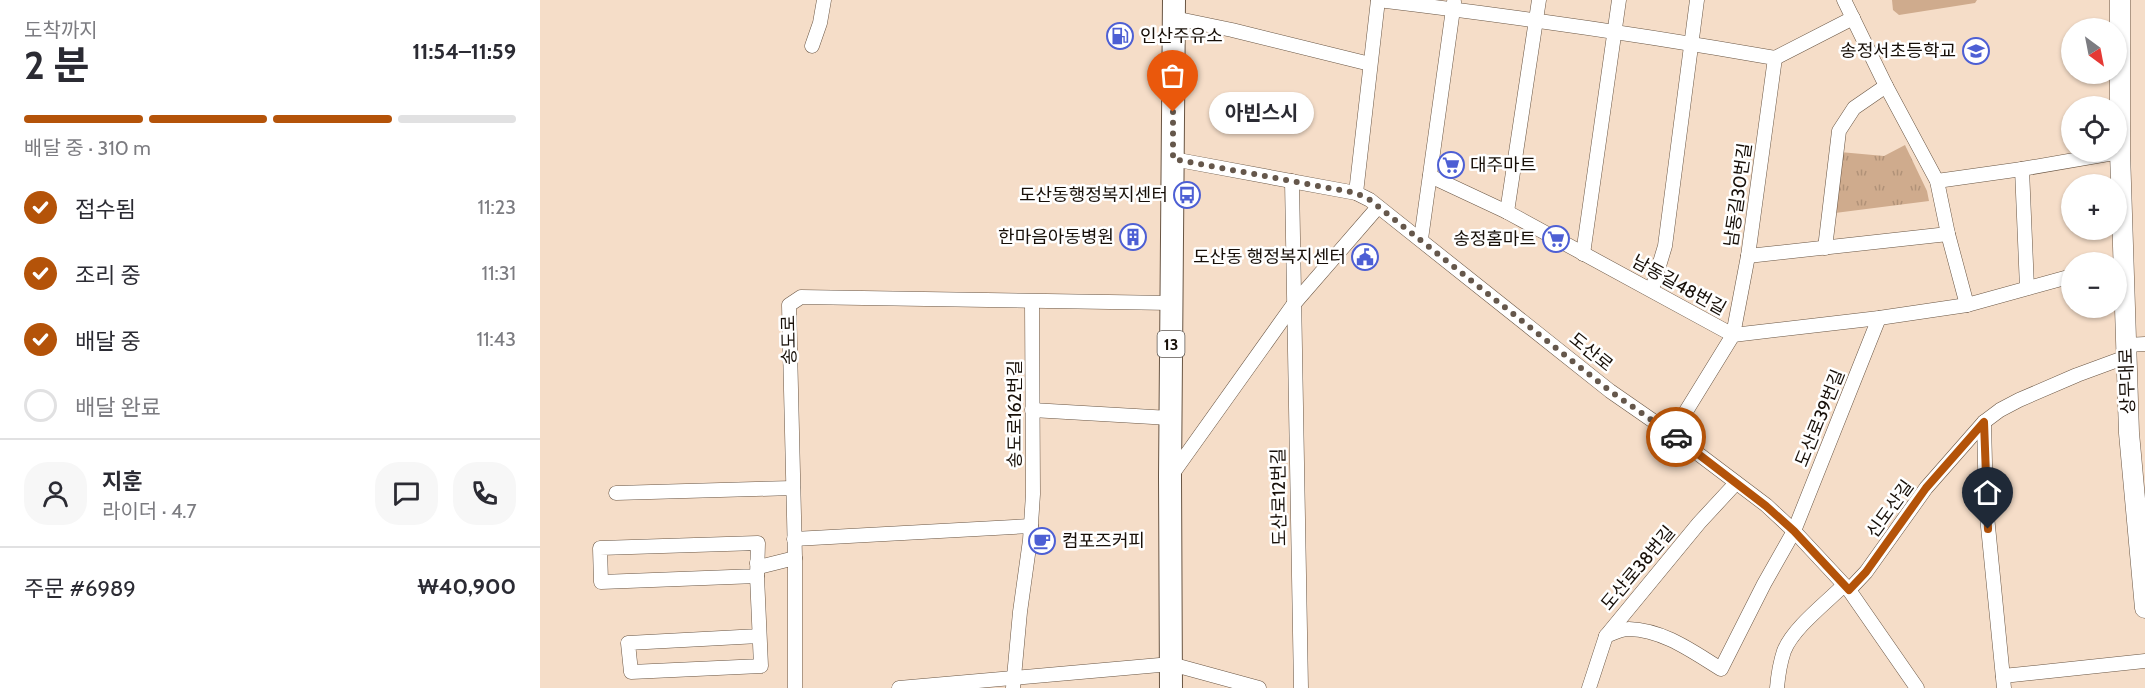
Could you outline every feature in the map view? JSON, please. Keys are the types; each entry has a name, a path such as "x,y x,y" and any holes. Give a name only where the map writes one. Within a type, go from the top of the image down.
{"main road":[{"name":"상무대로","path":"2120,0 2120,96"},
{"name":"13","path":"1171,688 1170,418 1174,9"},
{"name":"상무대로","path":"2120,162 2120,252"},
{"name":"상무대로","path":"2127,313 2132,349 2129,433 2145,608"}],"street":[{"path":"812,46 824,0"},
{"path":"1356,193 1378,0 1453,4 1536,20 1775,58 1852,18"},
{"path":"1508,212 1539,0"},
{"path":"1582,254 1619,0"},
{"path":"1652,289 1665,246 1696,0"},
{"path":"1844,0 1886,86 1937,181 1967,305"},
{"path":"1421,239 1453,4"},
{"path":"1174,9 1370,64"},
{"name":"남동길30번길","path":"1734,335 1748,256 1775,58"},
{"path":"1825,248 1839,131 1854,108 1886,86"},
{"name":"도산로","path":"1173,159 1356,193 1378,207 1610,391 1766,506 1794,531 1846,587 1917,688"},
{"path":"1937,181 2062,162"},
{"path":"2022,169 2027,288 2061,279"},
{"name":"남동길48번길","path":"1430,176 1508,212 1734,335 1967,305 2027,288"},
{"name":"도산로12번길","path":"1292,181 1301,688"},
{"path":"1170,477 1293,305 1378,207"},
{"path":"1748,256 1948,234"},
{"name":"송도로","path":"795,688 795,558 789,305 801,297 1171,303"},
{"name":"송도로162번길","path":"1013,683 1033,494 1032,302"},
{"name":"도산로39번길","path":"1606,636 1629,629 1659,635 1682,644 1721,669 1794,531 1879,318"},
{"path":"1672,435 1734,335"},
{"name":"신도산길","path":"1777,688 1785,650 1794,636 1846,587 1866,572 1926,488 1984,422 2019,400 2132,349"},
{"path":"1032,410 1170,418"},
{"path":"1984,422 1986,506 2003,682 2145,661"},
{"name":"도산로38번길","path":"1589,688 1606,636 1699,523 1736,483"},
{"path":"616,493 793,488"},
{"path":"794,539 1031,526"},
{"path":"759,636 628,643 631,672 760,666 757,570 758,543 600,548 601,582 757,570 763,566 795,558"},
{"path":"899,688 1013,683 1171,664 1259,688"}],"green space":[{"path":"1892,0 1977,0 1975,3 1899,15 1893,10"},
{"path":"1905,145 1927,191 1929,201 1835,213 1840,152 1884,156"}],"way so far":[{"path":"1173,112 1173,159 1356,193 1370,200 1610,391 1676,437"}],"place":[{"name":"인산주유소","path":"1120,36"},
{"name":"송정서초등학교","path":"1976,51"},
{"name":"아빈스시","path":"1173,112"},
{"name":"대주마트","path":"1451,165"},
{"name":"도산동행정복지센터","path":"1187,195"},
{"name":"한마음아동병원","path":"1133,237"},
{"name":"송정홈마트","path":"1556,239"},
{"name":"도산동 행정복지센터","path":"1365,257"},
{"name":"컴포즈커피","path":"1042,541"}],"route":[{"path":"1676,437 1766,506 1794,531 1849,590 1866,572 1926,488 1984,422 1988,529"}]}
